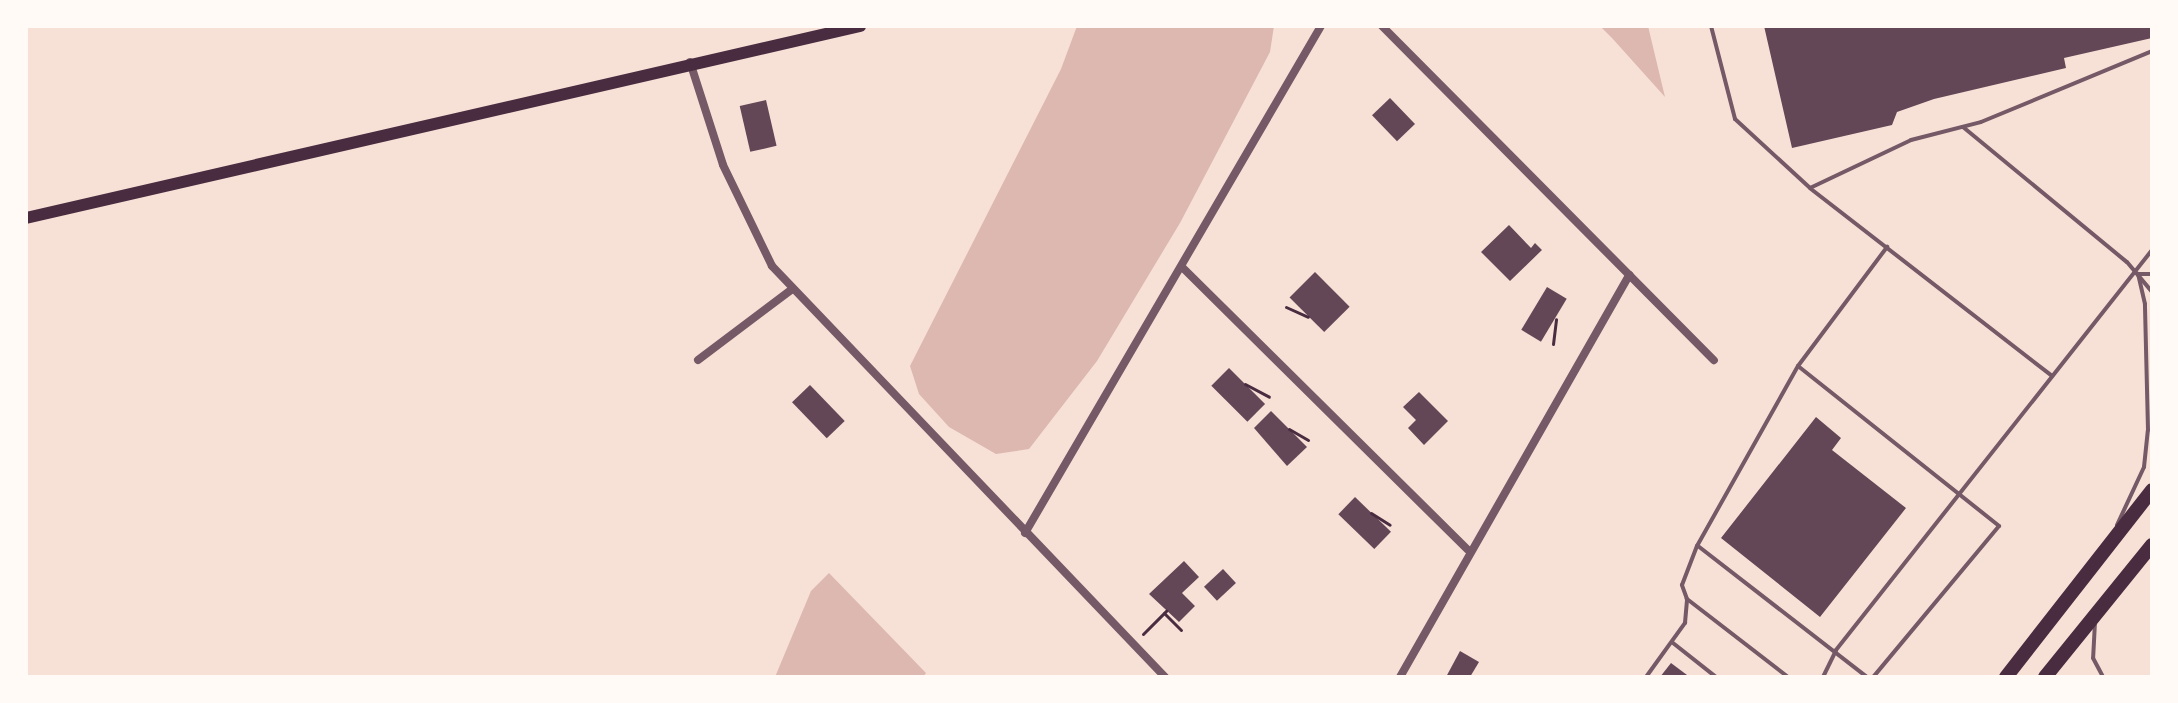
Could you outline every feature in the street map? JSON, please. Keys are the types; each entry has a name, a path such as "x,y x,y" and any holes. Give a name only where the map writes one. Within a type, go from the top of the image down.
{"highway":[{"path":"2006,677 2152,490"},
{"path":"2045,677 2152,545"}],"main road":[{"path":"26,218 690,62 860,26"}],"street":[{"path":"1025,533 1321,26"},
{"path":"1382,26 1714,360"},
{"path":"690,62 750,230 791,290 1165,677"},
{"path":"1182,267 1468,550"},
{"path":"1400,677 1468,550 1629,275"},
{"path":"698,360 791,290"}],"lane":[{"path":"1711,26 1735,119 1810,188 2052,376"},
{"path":"1810,188 1911,140 1963,127 2152,51"},
{"path":"1963,127 2136,273 2152,292"},
{"path":"1646,677 1685,623 1687,599 1682,585 1697,546 1798,366 1887,247"},
{"path":"1823,677 1836,650 2152,250"},
{"path":"2136,273 2152,274"},
{"path":"2103,553 2144,467 2145,304 2136,273"},
{"path":"1798,366 1999,526 1873,677"},
{"path":"1697,546 1836,650 1867,677"},
{"path":"1687,599 1788,677"},
{"path":"2096,614 2093,658 2103,677"},
{"path":"1673,643 1716,677"}],"path":[{"path":"1286,307 1308,317"},
{"path":"1553,344 1556,319"},
{"path":"1245,384 1269,397"},
{"path":"1289,429 1308,440"},
{"path":"1371,513 1390,525"},
{"path":"1133,643 1165,612 1181,630"}],"shaded area":[{"path":"1077,26 1274,26 1270,52 1180,223 1097,361 1029,449 996,454 949,427 919,394 910,366 1061,69"},
{"path":"1600,26 1648,26 1665,97 1612,38"},
{"path":"829,573 926,673 923,677 775,677 811,591"}],"building":[{"path":"1764,26 2152,26 2152,38 2064,58 2066,68 1934,99 1897,112 1892,125 1792,148"},
{"path":"1390,98 1415,124 1397,141 1372,115"},
{"path":"766,100 777,146 750,152 740,106"},
{"path":"1509,225 1531,248 1535,243 1542,250 1510,281 1481,252"},
{"path":"1315,272 1350,307 1324,332 1290,297"},
{"path":"1547,287 1567,299 1541,342 1521,330"},
{"path":"1229,368 1265,404 1247,422 1211,386"},
{"path":"810,385 845,421 827,438 792,402"},
{"path":"1419,392 1448,421 1424,445 1408,428 1416,420 1403,407"},
{"path":"1271,411 1307,447 1287,466 1254,428"},
{"path":"1816,417 1841,438 1832,450 1906,508 1820,617 1721,538"},
{"path":"1355,497 1391,532 1374,549 1338,514"},
{"path":"1184,561 1199,577 1182,593 1195,606 1179,622 1149,594"},
{"path":"1223,569 1236,583 1217,601 1204,587"},
{"path":"1460,651 1479,662 1470,677 1446,677"},
{"path":"1671,663 1687,675 1686,677 1660,677"}]}
